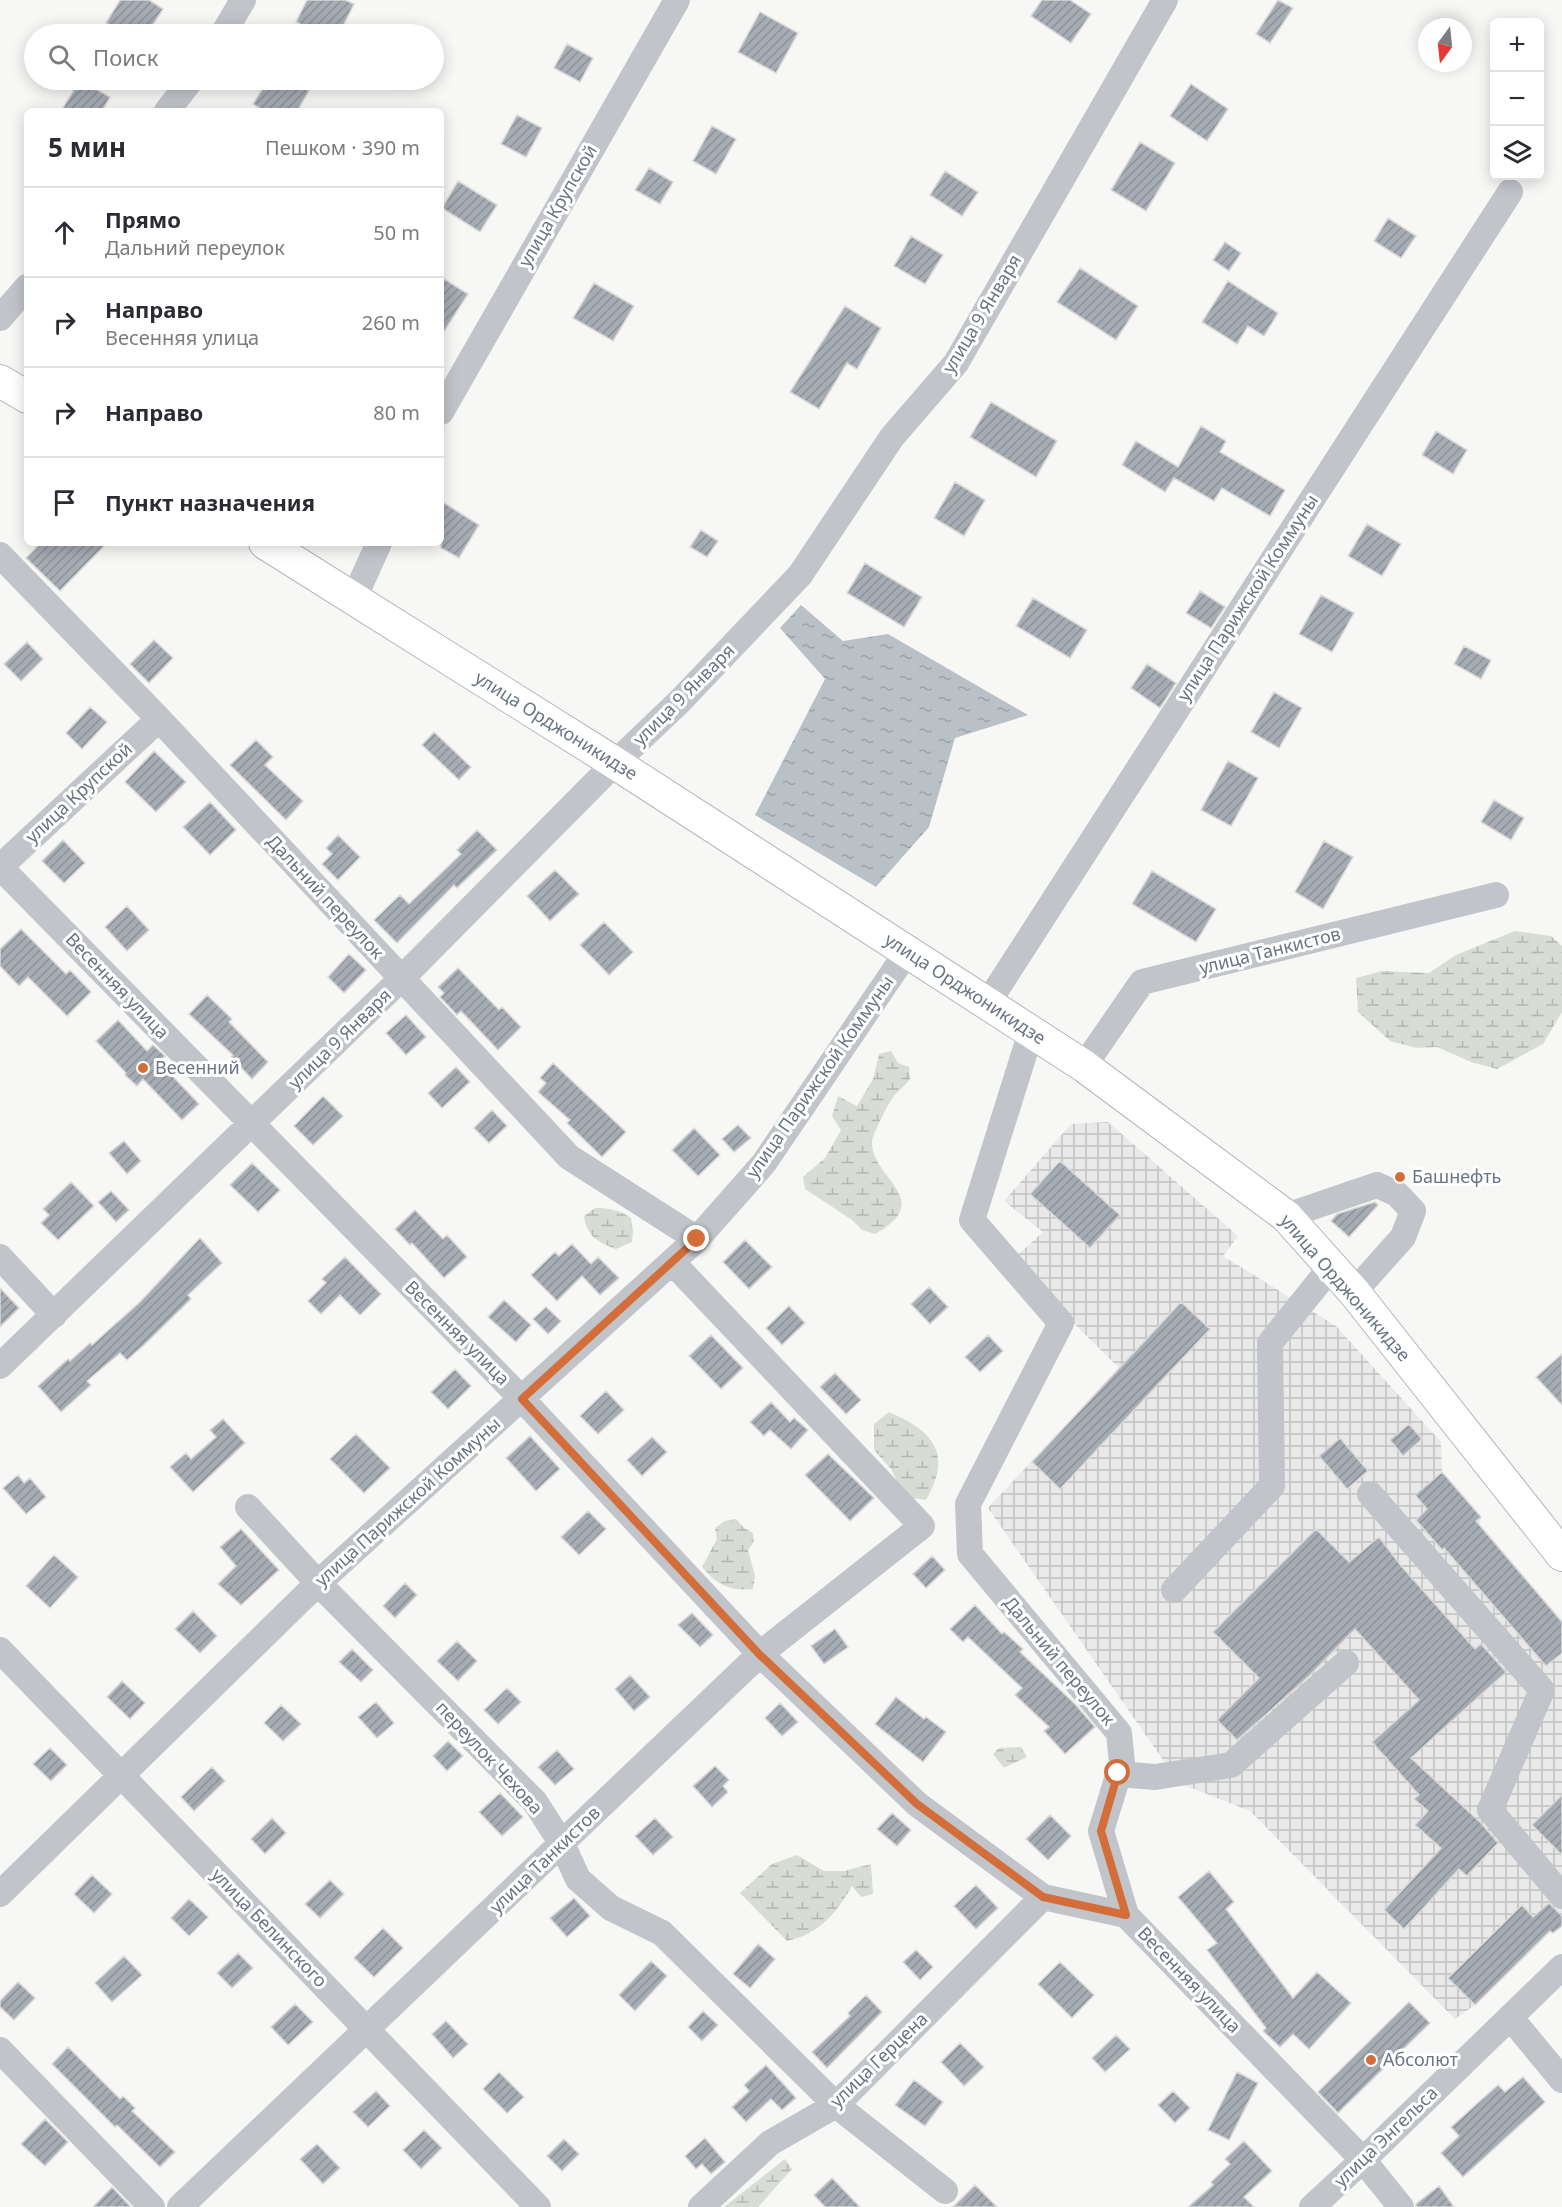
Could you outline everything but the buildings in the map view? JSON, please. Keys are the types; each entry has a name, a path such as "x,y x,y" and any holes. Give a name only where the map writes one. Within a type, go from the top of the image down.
{"main road":[{"name":"улица Орджоникидзе","path":"270,546 615,763 1084,1066 1286,1216 1353,1292 1562,1555"}],"street":[{"path":"229,24 243,0"},
{"name":"улица Крупской","path":"444,407 677,0"},
{"name":"улица 9 Января","path":"0,1365 401,980 615,763 680,701 800,575 892,438 956,363 1165,0"},
{"path":"169,108 183,90"},
{"name":"улица Парижской Коммуны","path":"987,1004 1510,192"},
{"path":"0,318 24,290"},
{"path":"354,597 378,546"},
{"name":"Дальний переулок","path":"0,555 159,719 569,1157 697,1239"},
{"name":"улица Крупской","path":"0,867 159,719"},
{"name":"Весенняя улица","path":"0,867 522,1399 759,1654 917,1804 1043,1897 1126,1915 1363,2160 1401,2207"},
{"name":"улица Танкистов","path":"1084,1066 1142,982 1496,896"},
{"name":"улица Парижской Коммуны","path":"0,1894 318,1584 697,1239 764,1162 907,952"},
{"name":"Дальний переулок","path":"1031,1032 972,1220 1060,1323 968,1504 970,1554 1119,1733 1122,1762 1101,1831 1126,1915"},
{"path":"1286,1216 1377,1185 1397,1194 1413,1212 1403,1237 1353,1292"},
{"path":"0,1257 54,1315"},
{"name":"улица Танкистов","path":"180,2207 759,1654 922,1526 672,1262"},
{"path":"1174,1590 1272,1486 1270,1343 1331,1267"},
{"path":"1370,1494 1542,1690 1490,1810 1562,1896"},
{"name":"переулок Чехова","path":"248,1507 318,1584 535,1802 562,1844 578,1879 611,1908 662,1933 836,2105 945,2191"},
{"name":"улица Белинского","path":"0,1650 538,2207"},
{"path":"1118,1773 1155,1777 1231,1765 1347,1663"},
{"name":"улица Герцена","path":"701,2207 770,2143 836,2105 1043,1897"},
{"name":"улица Энгельса","path":"1312,2207 1562,1966"},
{"path":"1510,2017 1562,2080"},
{"path":"0,2050 152,2207"}],"shaded area":[{"path":"1108,1122 1238,1236 1223,1256 1336,1326 1441,1442 1442,1472 1481,1517 1479,1525 1562,1622 1562,1926 1553,1933 1549,1932 1475,2005 1455,2019 1250,1811 1179,1783 988,1508 1119,1368 1011,1261 1043,1232 1004,1201 1071,1124"}],"green space":[{"path":"1515,931 1551,936 1562,946 1562,1012 1543,1044 1497,1069 1471,1062 1437,1047 1416,1048 1390,1041 1358,1012 1356,978 1382,971 1429,973 1456,955"},
{"path":"891,1051 898,1063 909,1067 910,1079 892,1099 872,1142 874,1155 901,1199 901,1210 893,1222 875,1234 862,1230 852,1220 805,1189 803,1177 825,1158 841,1130 832,1116 838,1096 857,1106 873,1079 879,1054"},
{"path":"595,1208 614,1210 631,1218 632,1242 616,1249 594,1238 585,1223 584,1216"},
{"path":"889,1412 917,1427 934,1446 938,1457 938,1469 926,1500 912,1498 901,1490 891,1469 874,1450 874,1424"},
{"path":"736,1519 744,1528 753,1533 754,1542 748,1550 755,1576 753,1589 745,1590 724,1586 702,1567 717,1539 715,1528 725,1521"},
{"path":"1021,1747 1027,1757 1004,1768 993,1754 999,1748"},
{"path":"797,1855 824,1871 844,1871 871,1864 873,1894 861,1897 852,1886 826,1921 808,1933 787,1941 740,1893 772,1864"},
{"path":"785,2159 792,2169 758,2207 724,2207"}],"water":[{"path":"801,605 843,641 888,634 1028,715 955,738 929,827 876,887 755,815 825,679 780,628"}],"place":[{"name":"Весенний","path":"143,1068"},
{"name":"Башнефть","path":"1400,1177"},
{"name":"Абсолют","path":"1371,2060"}],"route":[{"path":"697,1239 522,1399 759,1654 917,1804 1043,1897 1126,1915 1101,1831 1118,1773"}]}
